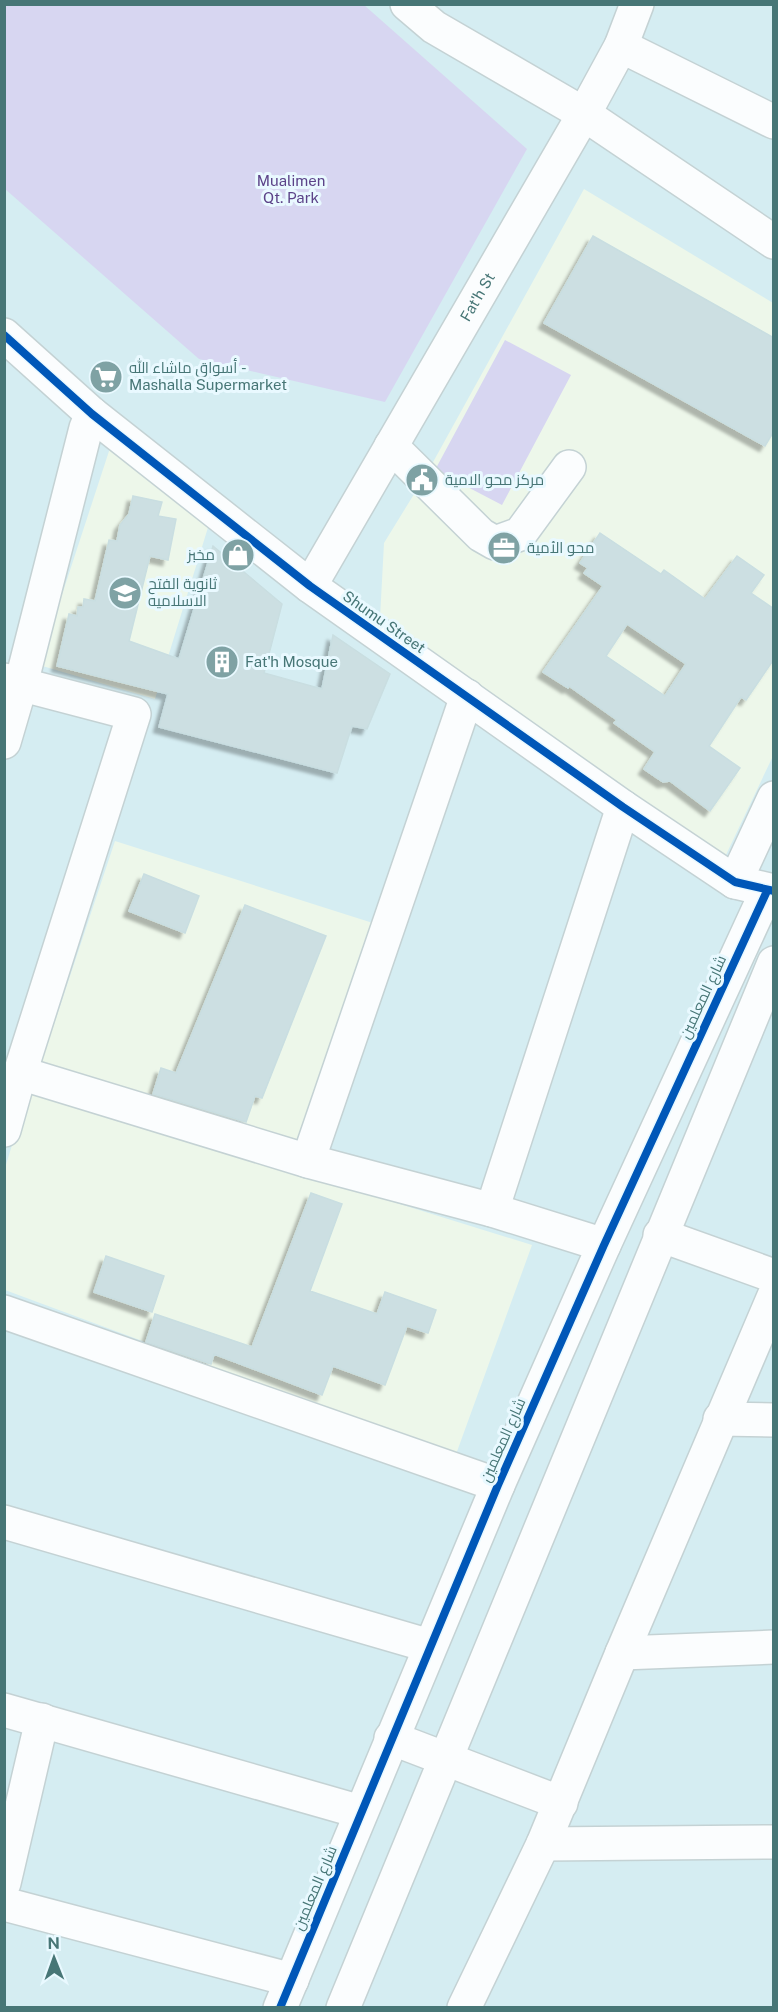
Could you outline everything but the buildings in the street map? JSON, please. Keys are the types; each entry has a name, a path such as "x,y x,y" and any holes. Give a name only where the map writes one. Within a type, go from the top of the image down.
{"street":[{"path":"407,4 438,16 774,242"},
{"name":"Fat'h St","path":"310,586 584,114 621,46 637,4"},
{"path":"621,46 774,122"},
{"name":"Shumu Street","path":"4,335 92,414 310,586 623,807 735,882 770,891"},
{"path":"4,742 13,682 92,414"},
{"path":"391,446 481,535 495,543 520,534 569,467"},
{"path":"4,1130 134,714 13,682"},
{"path":"308,1161 466,696"},
{"path":"735,882 774,798"},
{"path":"492,1210 623,807"},
{"name":"شارع المعلمين","path":"286,1994 498,1485 604,1245 770,891"},
{"path":"343,2007 774,963"},
{"path":"20,1073 308,1161 492,1210 604,1245"},
{"path":"660,1235 774,1276"},
{"path":"464,2007 561,1803 720,1419 774,1296"},
{"path":"4,1312 498,1485"},
{"path":"720,1419 774,1420"},
{"path":"4,1522 430,1646"},
{"path":"622,1653 774,1647"},
{"path":"4,1710 361,1812"},
{"path":"4,1883 42,1720"},
{"path":"391,1738 561,1803"},
{"path":"543,1844 774,1842"},
{"path":"4,1904 286,1994"}],"shaded area":[{"path":"5,5 773,5 773,2007 5,2007"},
{"path":"584,189 773,303 773,756 724,859 380,618 384,543 427,473"},
{"name":"ثانوية الفتح الاسلاميه","path":"112,442 210,521 155,699 39,665"},
{"path":"115,841 376,924 294,1147 40,1066"},
{"path":"29,1089 532,1245 455,1457 5,1290 5,1168"}],"green space":[{"name":"Mualimen Qt. Park","path":"5,4 364,5 527,149 385,402 199,359 5,189"},
{"path":"505,340 571,375 502,505 435,470"}],"cycle path":[{"path":"4,335 92,414 310,586 623,807 735,882 774,891"},
{"path":"280,2008 498,1485 604,1245 767,891"}],"place":[{"name":"أسواق ماشاء الله - Mashalla Supermarket","path":"106,377"},
{"name":"مركز محو الامية","path":"422,480"},
{"name":"محو الأمية","path":"504,548"},
{"name":"مخبز","path":"238,555"},
{"name":"ثانوية الفتح الاسلاميه","path":"125,593"},
{"name":"Fat'h Mosque","path":"222,662"}]}
